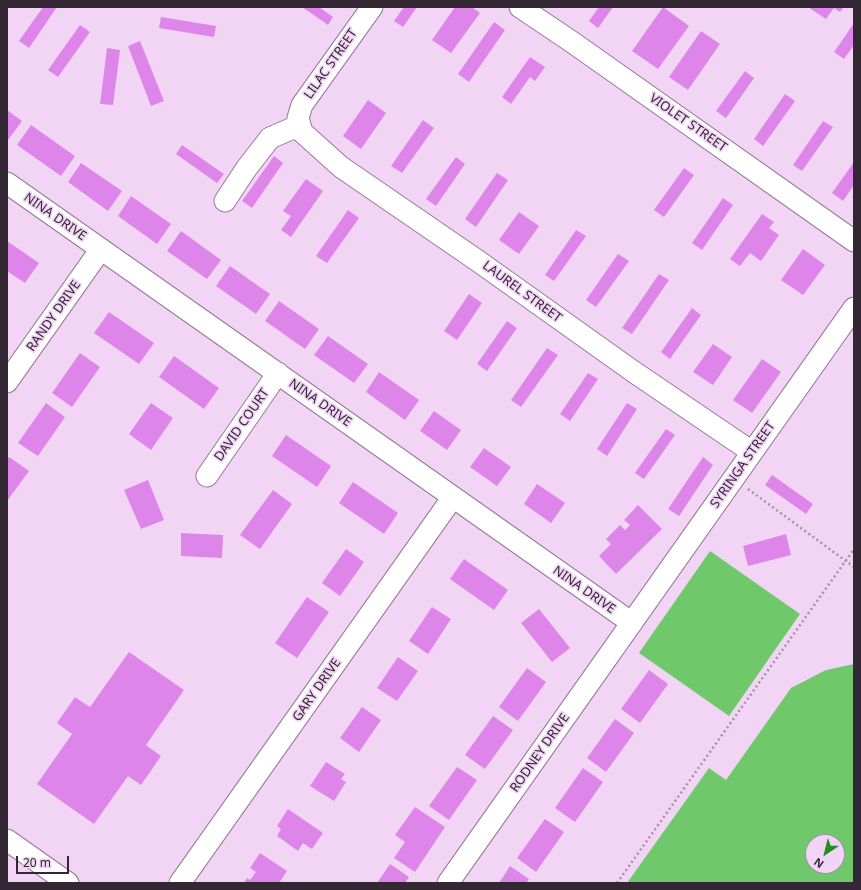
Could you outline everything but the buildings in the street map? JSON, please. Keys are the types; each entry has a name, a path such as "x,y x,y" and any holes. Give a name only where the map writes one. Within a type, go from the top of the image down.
{"street":[{"name":"LILAC STREET","path":"300,125 298,118 302,105 372,7"},
{"name":"VIOLET STREET","path":"520,7 854,241"},
{"path":"225,201 246,169 270,138 300,125"},
{"name":"LAUREL STREET","path":"300,125 302,132 312,143 341,167 478,261 634,372 752,452"},
{"name":"NINA DRIVE","path":"7,183 632,623"},
{"name":"RANDY DRIVE","path":"7,382 101,249"},
{"name":"SYRINGA STREET","path":"632,623 854,308"},
{"name":"DAVID COURT","path":"207,476 278,373"},
{"name":"GARY DRIVE","path":"180,883 453,497"},
{"name":"RODNEY DRIVE","path":"448,883 632,623"},
{"path":"7,840 68,883"}],"path":[{"path":"733,478 854,567"},
{"path":"617,883 854,549"}],"green space":[{"path":"710,551 800,614 729,716 639,653"},
{"path":"854,664 854,883 627,883 709,768 726,780 791,688 826,670"}]}
